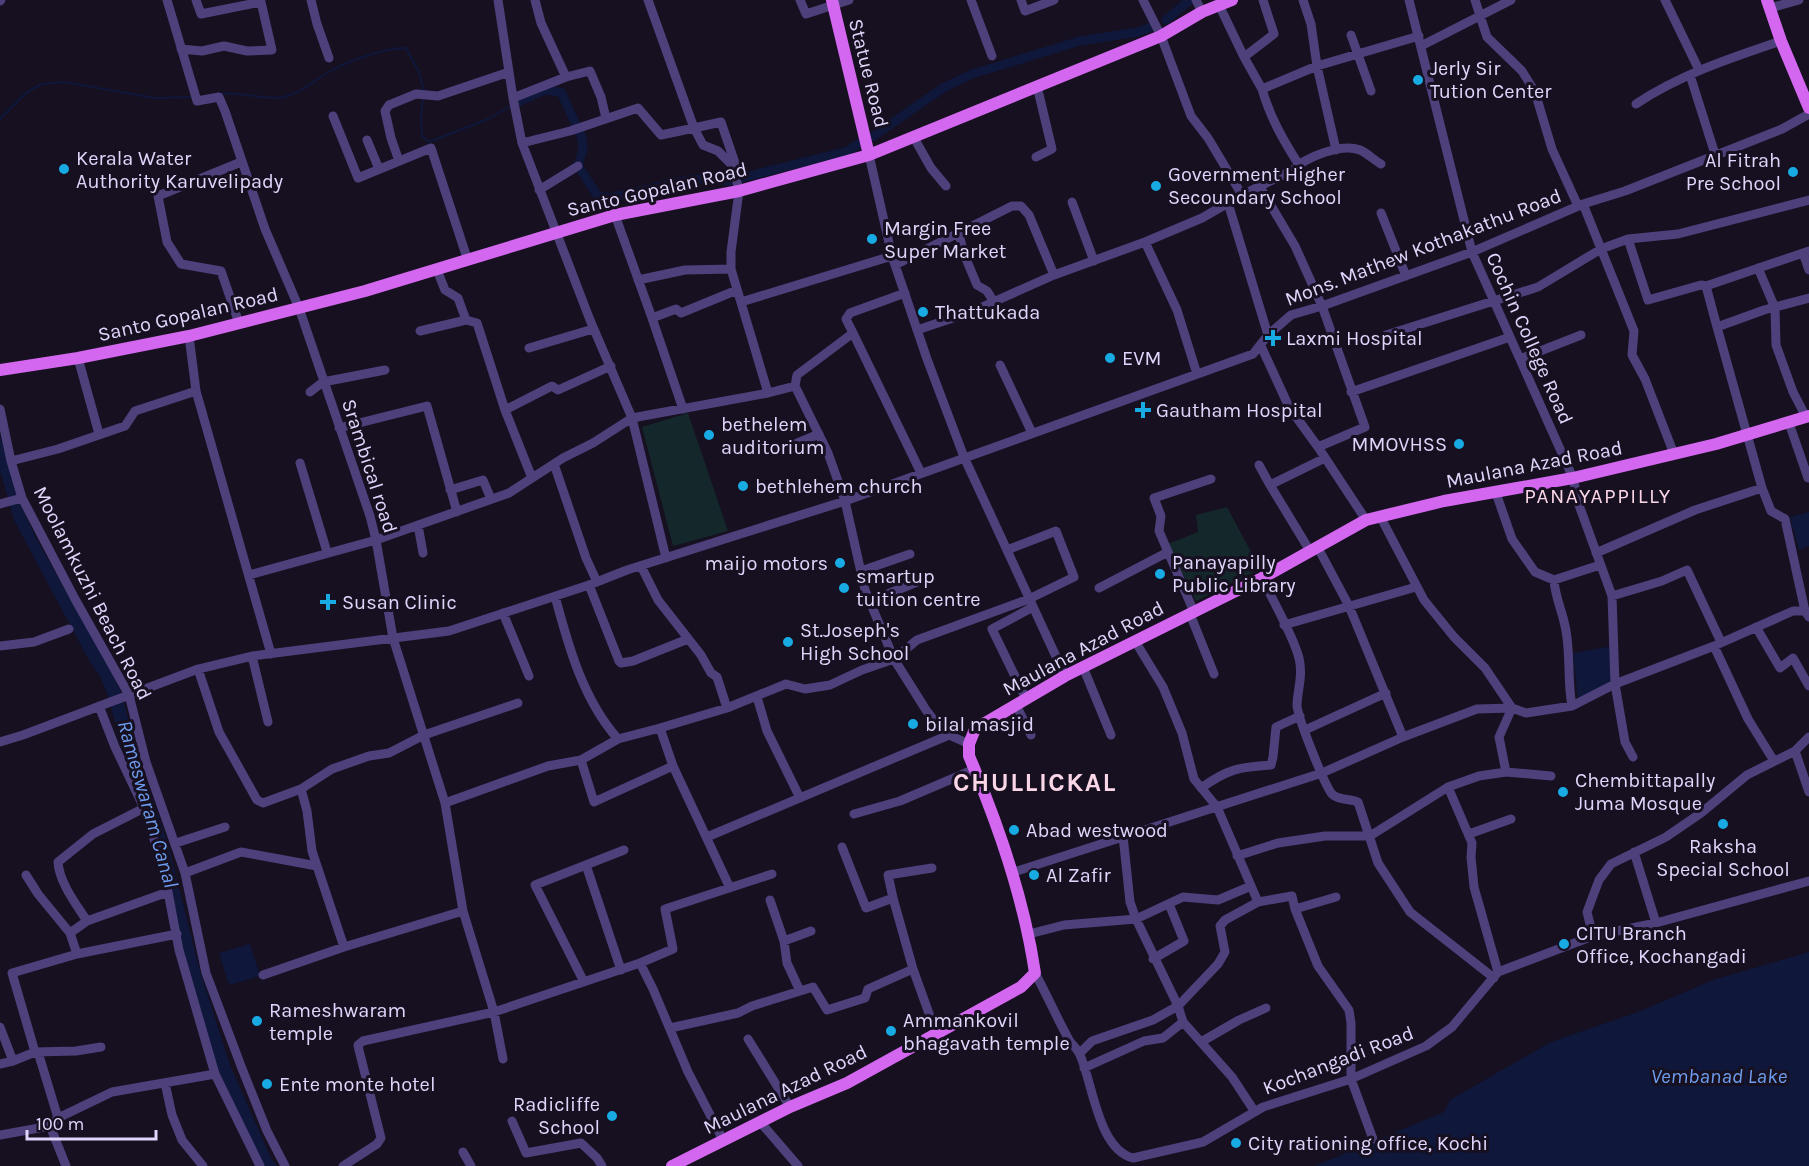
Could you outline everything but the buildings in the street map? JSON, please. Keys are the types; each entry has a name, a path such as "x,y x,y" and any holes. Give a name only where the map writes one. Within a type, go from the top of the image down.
{"main road":[{"name":"Santo Gopalan Road","path":"0,370 78,358 189,336 437,270 615,215 737,183 869,155 1161,36 1202,12 1232,0"},
{"name":"Statue Road","path":"832,2 869,155"},
{"path":"1768,4 1809,108"},
{"name":"Maulana Azad Road","path":"969,744 975,729 1065,676 1262,578 1366,520 1444,501 1573,478 1748,436 1807,416"},
{"path":"969,744 969,756 1014,872 1029,934 1035,974"},
{"name":"Maulana Azad Road","path":"672,1166 790,1107 847,1083 1021,987 1035,974"}],"street":[{"path":"167,0 181,50 202,51 224,46 247,51 272,50 261,2 201,14 196,0"},
{"path":"311,0 329,58"},
{"path":"498,0 522,143 593,329 632,418 666,558"},
{"path":"535,0 542,23 566,77"},
{"path":"648,0 694,128 703,144 718,151 733,166 737,183 731,269 768,393"},
{"path":"800,0 806,14 832,2 849,0"},
{"path":"970,0 992,56"},
{"path":"1021,0 1025,11 1054,0"},
{"path":"1143,0 1161,36 1191,116 1208,138 1242,195"},
{"path":"1196,0 1202,12"},
{"path":"1244,57 1274,34 1263,0"},
{"path":"1303,0 1311,24 1317,66 1336,150"},
{"name":"Cochin College Road","path":"1409,0 1472,252 1573,478 1579,505 1612,596 1615,684 1625,742 1633,757"},
{"path":"1475,0 1487,37 1522,71 1535,92 1552,149 1601,249 1634,331 1632,355 1674,454"},
{"path":"1262,89 1317,66 1358,54 1420,41 1480,16 1511,0"},
{"path":"1665,0 1695,72 1715,154"},
{"path":"1768,4 1799,0"},
{"path":"1219,5 1262,89 1276,129 1299,165"},
{"path":"1351,34 1371,91"},
{"path":"1636,104 1695,72 1781,41"},
{"name":"Srambical road","path":"181,50 195,97 219,97 265,229 299,308 376,540 393,638 445,803 463,911 494,1012 503,1059"},
{"path":"513,98 566,77 590,71 601,97 606,118"},
{"path":"399,161 385,111 389,105 416,94 438,96 509,72"},
{"path":"1036,157 1052,149 1037,86"},
{"path":"522,143 584,127 638,108 661,135 722,122 735,163"},
{"name":"Mons. Mathew Kothakathu Road","path":"0,742 198,669 252,656 449,631 641,566 845,501 1253,354 1268,335 1291,315 1472,252 1580,205 1625,191 1782,129 1809,114"},
{"path":"333,116 358,178 431,148 468,261"},
{"path":"913,136 931,168 946,186"},
{"path":"367,140 379,169"},
{"path":"917,330 994,302 1054,275 1145,242 1202,218 1331,150 1359,150 1381,164"},
{"path":"869,155 893,260 964,457 1065,676"},
{"path":"239,323 221,271 182,264 167,243 158,196 241,162"},
{"path":"539,190 578,166"},
{"path":"1260,188 1295,246 1322,306 1365,427 1318,447"},
{"path":"1386,335 1538,287 1601,249 1628,239 1678,234 1809,200"},
{"path":"1072,202 1094,261"},
{"path":"1228,203 1268,335"},
{"path":"741,302 893,260 959,234 1012,206 1021,206 1029,215 1054,275"},
{"path":"1381,213 1406,276"},
{"path":"615,215 683,409"},
{"path":"959,234 964,254 977,285 987,291 994,302"},
{"path":"1628,239 1648,300 1701,285 1706,286 1806,252 1809,270"},
{"path":"1145,242 1177,310 1197,374"},
{"path":"1758,268 1775,308 1776,345 1793,392 1807,416"},
{"path":"638,280 685,270 731,269"},
{"path":"437,270 445,290 458,298 466,320"},
{"path":"1014,872 1322,774 1403,736 1477,708 1512,708 1526,713 1572,706 1615,684 1793,611 1807,614 1785,519 1771,511 1762,488 1706,286"},
{"path":"652,318 676,309 681,313 737,290"},
{"path":"905,293 850,313 846,319 921,472"},
{"path":"1717,327 1809,298"},
{"path":"420,331 466,320 477,323 505,410 531,478"},
{"path":"529,348 593,329"},
{"path":"853,333 797,375 795,386 828,453 845,501 870,601 894,659 940,728 969,744"},
{"path":"1520,359 1581,335"},
{"path":"189,336 196,391 271,654"},
{"path":"1351,392 1509,337"},
{"path":"1261,346 1289,407 1366,520"},
{"path":"78,358 99,434"},
{"path":"1000,365 1032,433"},
{"path":"505,410 541,390 552,386 558,390 611,366"},
{"path":"310,392 323,382 385,370"},
{"path":"249,575 376,540 491,500 508,493 632,418 795,386"},
{"path":"11,461 58,449 125,426 135,411 196,391"},
{"path":"339,428 427,406 457,512"},
{"name":"Moolamkuzhi Beach Road","path":"0,409 22,498 128,696 146,762 185,873 206,973 267,1131 285,1166"},
{"path":"1789,423 1808,478"},
{"path":"783,449 819,434"},
{"path":"1270,485 1325,458"},
{"path":"300,463 327,552"},
{"path":"554,464 619,662 633,661 688,639"},
{"path":"1259,465 1349,606 1403,736"},
{"path":"1211,479 1154,498 1161,516 1159,531 1214,674"},
{"path":"450,490 483,480 491,500"},
{"path":"1596,553 1695,510 1762,488"},
{"path":"1496,493 1512,538 1535,572 1554,580 1600,565"},
{"path":"3,503 22,498"},
{"path":"1381,518 1424,600 1454,638 1485,668 1512,708"},
{"path":"418,525 423,553"},
{"path":"1007,550 1056,531 1074,577 992,629 1021,702 1031,735"},
{"path":"1099,588 1168,552"},
{"path":"861,571 910,554"},
{"path":"641,566 658,600 701,655 711,673 717,677 727,708"},
{"path":"1612,596 1662,581 1687,570 1748,719 1774,761"},
{"path":"870,601 927,578"},
{"path":"1262,578 1298,655 1301,680 1296,706 1322,774 1333,794 1341,799 1350,798 1358,802 1378,863 1410,912 1496,975"},
{"path":"1554,580 1555,596 1566,627 1572,706"},
{"path":"1284,625 1416,587"},
{"path":"555,596 563,629 587,692 603,722 618,739"},
{"path":"445,803 548,766 581,760 618,739 727,708 786,684 805,689 830,685 862,670 894,659 917,640 1031,603"},
{"path":"503,613 529,676"},
{"path":"1756,627 1780,668 1793,658 1809,686"},
{"path":"0,646 34,642 69,629"},
{"path":"1135,641 1162,687 1182,733 1194,779 1217,807 1258,902"},
{"path":"252,656 268,722"},
{"path":"1083,667 1112,735"},
{"path":"198,669 219,732 257,800 263,803 301,789 332,769 369,756 389,753 424,735 518,703"},
{"path":"1305,730 1386,693"},
{"path":"757,697 767,731 800,798"},
{"path":"100,705 115,747 144,808 168,892 179,950 215,1074 260,1166"},
{"path":"1506,772 1499,737 1512,708"},
{"path":"1201,788 1222,774 1236,769 1270,765 1276,728 1300,716"},
{"path":"660,728 673,766 730,888"},
{"path":"707,837 949,735"},
{"path":"1593,936 1587,912 1599,880 1611,864 1666,837 1701,813 1747,775 1795,751 1809,737"},
{"path":"1795,751 1809,792"},
{"path":"581,760 594,802 673,766"},
{"path":"854,814 900,801 975,769"},
{"path":"1237,856 1278,843 1325,837 1370,836 1448,787 1479,776 1506,772 1551,776"},
{"path":"1448,787 1472,843 1474,887 1496,975"},
{"path":"301,789 307,811 312,851 344,947"},
{"path":"87,921 63,880 58,861 107,826 144,808"},
{"path":"1469,834 1511,819"},
{"path":"176,843 225,827"},
{"path":"1123,836 1130,902 1153,959 1178,1006 1183,1022 1232,1077 1255,1112"},
{"path":"842,847 866,908 893,898"},
{"path":"584,982 535,885 624,850"},
{"path":"185,873 241,852 317,866"},
{"path":"1634,852 1656,923"},
{"path":"586,865 621,970"},
{"path":"932,868 888,876 913,969 936,1033"},
{"path":"343,1166 377,1144 381,1137 358,1045 363,1041 494,1012 640,963 673,949 665,909 772,874"},
{"path":"26,875 38,894 70,933 77,954"},
{"name":"Kochangadi Road","path":"1035,974 1071,1043 1080,1053 1102,1124 1112,1143 1122,1155 1133,1158 1203,1142 1263,1107 1351,1079 1426,1046 1452,1028 1496,975 1593,936 1656,923 1809,881"},
{"path":"1029,934 1064,925 1136,920 1183,897 1218,900 1251,886"},
{"path":"70,933 87,921 168,892"},
{"path":"1080,1053 1092,1041 1153,1020 1178,1006 1218,964 1225,952 1220,926 1225,920 1258,902 1292,896 1318,966 1349,1010 1351,1079 1373,1139"},
{"path":"1295,909 1336,897"},
{"path":"770,900 784,941 787,963 800,991"},
{"path":"1153,959 1184,941 1169,904"},
{"path":"263,975 344,947 463,911"},
{"path":"784,941 811,931"},
{"path":"58,1118 12,973 77,954 177,934"},
{"path":"640,963 688,1072 723,1140"},
{"path":"670,1028 738,1013 752,1006 813,987 827,1010 865,998 868,989 913,969"},
{"path":"1201,1042 1239,1020 1266,1008"},
{"path":"1084,1068 1144,1041 1163,1038 1183,1022"},
{"path":"0,1027 13,1061"},
{"path":"748,1039 790,1107"},
{"path":"0,1064 37,1052 76,1051 101,1047"},
{"path":"0,1135 50,1126 58,1118 112,1092 215,1074"},
{"path":"165,1083 172,1115 183,1140 203,1166"},
{"path":"512,1121 526,1153 581,1143 602,1166"},
{"path":"761,1123 798,1166"},
{"path":"50,1126 66,1166"},
{"path":"463,1152 471,1166"}],"green space":[{"path":"688,413 728,531 673,546 642,427"},
{"path":"1227,507 1260,569 1196,601 1168,544 1198,532 1196,515"}],"water":[{"name":"Rameswaram Canal","path":"0,435 18,499 36,538 122,694 135,748 168,844 199,968 230,1065 271,1158 277,1166 263,1166 218,1070 193,990 174,907 120,744 109,698 100,676 90,662 14,520 0,470"},
{"path":"1809,512 1809,546 1799,550 1790,517"},
{"path":"1612,646 1613,682 1578,699 1573,653"},
{"path":"250,944 260,976 229,985 219,953"},
{"name":"Vembanad Lake","path":"1809,952 1809,1166 1315,1166 1444,1112 1450,1100 1551,1042 1638,1012 1713,980"}],"waterway":[{"path":"1166,20 1190,0"},
{"path":"872,137 943,88 972,74 1080,41 1138,32 1151,27"},
{"path":"219,94 284,97 348,63 368,55 398,48 406,48 419,72 424,91"},
{"path":"0,119 27,92 42,84 64,82 155,98 193,97"},
{"path":"518,102 545,90 561,92 582,138 583,149 578,166 597,195 609,198 693,179 729,181 848,151 860,143"},
{"path":"423,97 422,136 429,142 488,119 509,107"}],"place":[{"name":"Jerly Sir Tution Center","path":"1418,80"},
{"name":"Kerala Water Authority Karuvelipady","path":"64,169"},
{"name":"Al Fitrah Pre School","path":"1793,172"},
{"name":"Government Higher Secoundary School","path":"1156,186"},
{"name":"Margin Free Super Market","path":"872,239"},
{"name":"Thattukada","path":"923,312"},
{"name":"Laxmi Hospital","path":"1273,338"},
{"name":"EVM","path":"1110,358"},
{"name":"Gautham Hospital","path":"1143,410"},
{"name":"bethelem auditorium","path":"709,435"},
{"name":"MMOVHSS","path":"1459,444"},
{"name":"bethlehem church","path":"743,486"},
{"name":"maijo motors","path":"840,563"},
{"name":"Panayapilly Public Library","path":"1160,574"},
{"name":"smartup tuition centre","path":"844,588"},
{"name":"Susan Clinic","path":"328,602"},
{"name":"St.Joseph's High School","path":"788,642"},
{"name":"bilal masjid","path":"913,724"},
{"name":"Chembittapally Juma Mosque","path":"1563,792"},
{"name":"Raksha Special School","path":"1723,824"},
{"name":"Abad westwood","path":"1014,830"},
{"name":"Al Zafir","path":"1034,875"},
{"name":"CITU Branch Office, Kochangadi","path":"1564,944"},
{"name":"Rameshwaram temple","path":"257,1021"},
{"name":"Ammankovil bhagavath temple","path":"891,1031"},
{"name":"Ente monte hotel","path":"267,1084"},
{"name":"Radicliffe School","path":"612,1116"},
{"name":"City rationing office, Kochi","path":"1236,1143"}],"district":[{"name":"PANAYAPPILLY","path":"1598,496"},
{"name":"CHULLICKAL","path":"1035,782"}]}
